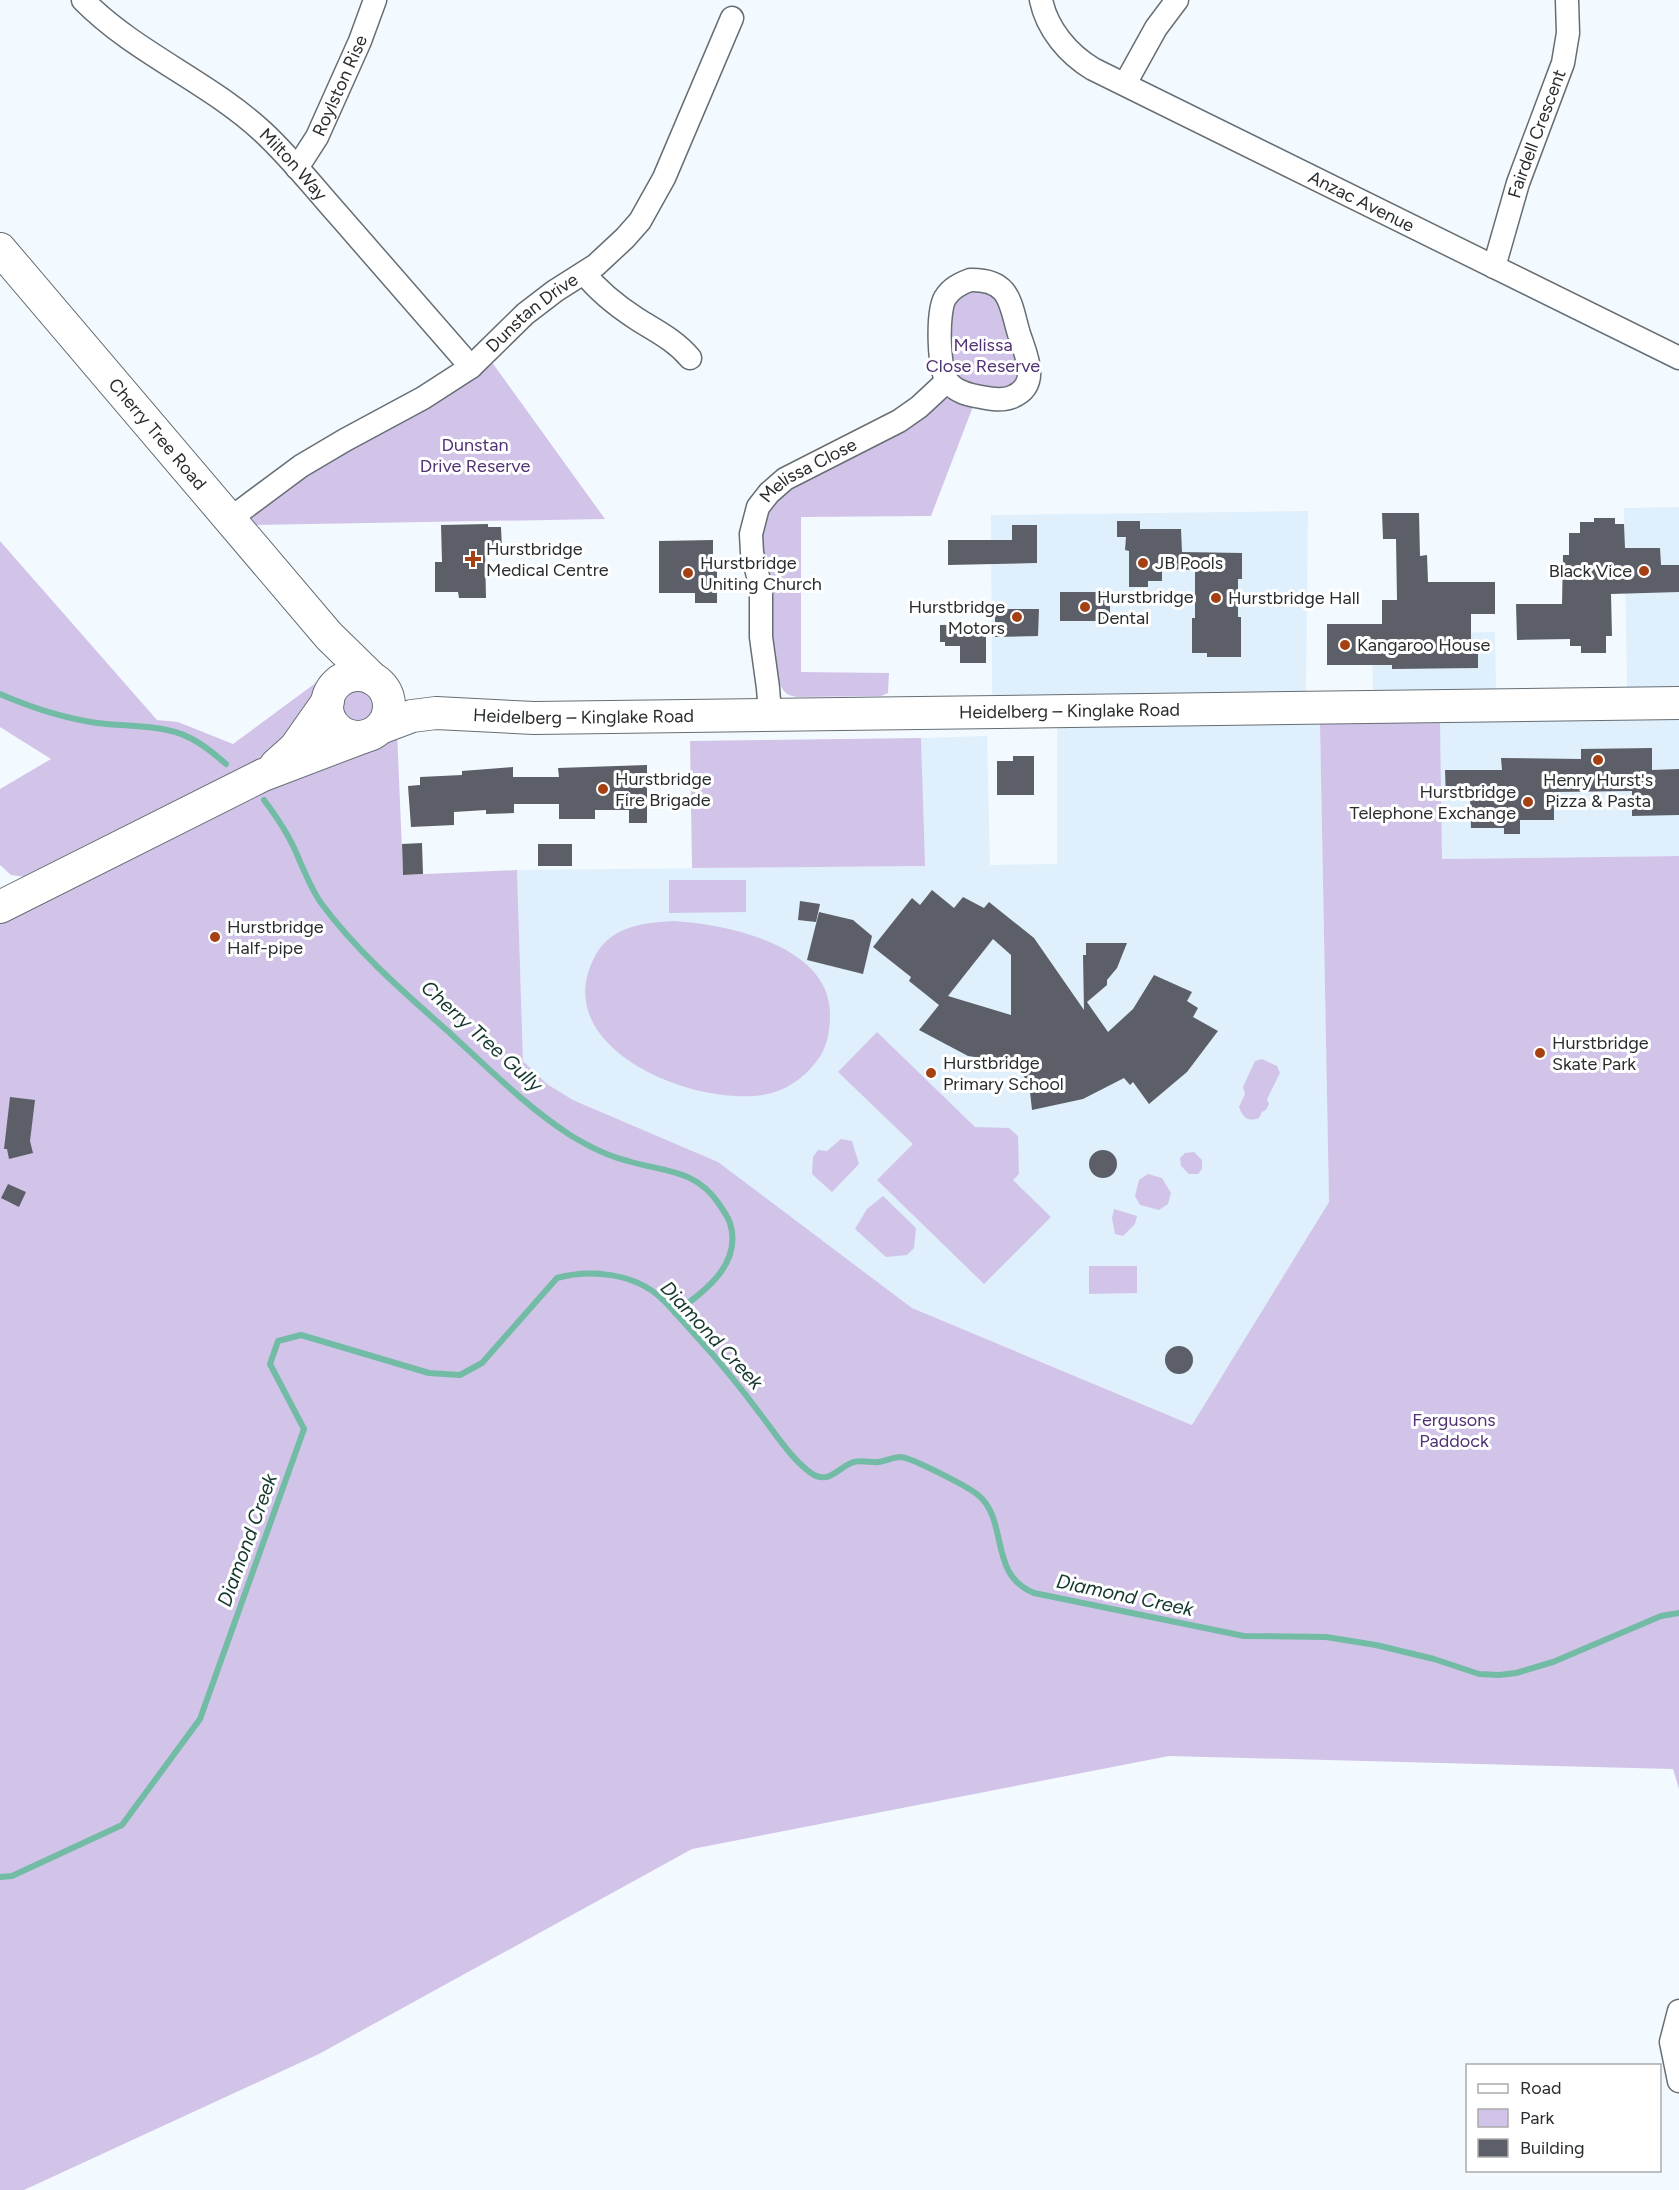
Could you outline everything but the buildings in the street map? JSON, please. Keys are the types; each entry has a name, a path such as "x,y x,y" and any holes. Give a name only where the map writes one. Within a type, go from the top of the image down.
{"main road":[{"name":"Cherry Tree Road","path":"0,249 346,654 374,680"},
{"name":"Cherry Tree Road","path":"316,619 325,651 328,699"},
{"path":"364,675 383,687 389,703 386,721 372,732 354,737 337,728 331,720 328,699 339,682 347,677 364,675"},
{"name":"Heidelberg – Kinglake Road","path":"374,680 460,714"},
{"name":"Heidelberg – Kinglake Road","path":"263,775 296,748 328,699"},
{"name":"Heidelberg – Kinglake Road","path":"1,903 263,775 412,716 436,713 534,718 1679,703"}],"street":[{"name":"Milton Way","path":"83,0 119,30 247,118 297,168 471,367"},
{"name":"Roylston Rise","path":"297,168 317,137 360,41 375,0"},
{"name":"Anzac Avenue","path":"1041,0 1055,33 1077,58 1125,84 1679,358"},
{"path":"1125,84 1156,28 1177,0"},
{"name":"Fairdell Crescent","path":"1494,267 1518,183 1563,63 1568,33 1567,0"},
{"name":"Dunstan Drive","path":"231,518 301,466 423,398 471,367 536,305 584,273 625,238 652,202 675,155 732,18"},
{"path":"584,273 601,292 669,338 690,358"},
{"path":"970,280 986,281 1006,294 1012,303 1018,331 1030,363 1025,386 1021,392 1008,399 992,399 956,390 947,381 942,369 941,358 943,303 955,287 970,280"},
{"name":"Melissa Close","path":"770,714 761,637 761,588 751,543 752,525 758,507 785,479 899,421 919,407 947,381"},
{"path":"1679,2011 1671,2042 1679,2081"}],"shaded area":[{"path":"1679,507 1679,687 1627,688 1624,508"},
{"path":"1308,511 1306,691 992,695 991,515"},
{"path":"1495,632 1496,689 1373,690 1372,634"},
{"path":"1679,719 1679,856 1441,859 1440,722"},
{"name":"Hurstbridge Primary School","path":"1320,724 1329,1202 1193,1425 912,1308 718,1162 573,1100 547,1084 523,1061 517,870 924,866 921,738 987,736 990,865 1057,864 1057,726"}],"green space":[{"name":"Melissa Close Reserve","path":"967,290 983,290 998,298 1021,377 1007,391 962,382 952,371 949,312 951,305"},
{"name":"Dunstan Drive Reserve","path":"491,361 605,519 250,525 248,519 280,490"},
{"path":"950,398 974,404 931,516 801,517 801,672 889,673 888,693 881,696 797,697 788,694 783,690 777,677 769,632 762,551 764,516 779,496 942,400"},
{"path":"0,541 157,720 178,722 233,744 317,682 313,701 307,714 300,725 280,744 251,764 26,877 11,875 0,865 0,789 51,759 0,727"},
{"path":"357,688 370,693 375,706 370,719 357,724 344,719 339,706 344,693"},
{"name":"Fergusons Paddock","path":"1440,722 1442,859 1679,856 1679,1789 1673,1769 1169,1756 692,1849 319,2054 24,2190 0,2190 0,922 267,789 374,746 397,730 403,875 517,870 523,1061 547,1084 573,1100 718,1162 912,1308 1192,1425 1329,1202 1320,724"},
{"path":"921,738 925,866 692,868 690,741"},
{"path":"669,880 746,880 746,912 669,913"},
{"path":"673,921 720,927 772,943 795,955 813,971 826,991 830,1015 829,1030 821,1055 800,1078 772,1093 743,1096 709,1093 673,1083 640,1068 612,1047 593,1022 585,993 593,960 607,940 626,929 649,923"},
{"path":"877,1032 975,1127 1009,1128 1018,1136 1019,1174 1013,1180 1051,1217 984,1284 877,1180 913,1144 838,1072"},
{"path":"1262,1059 1277,1066 1280,1073 1267,1099 1269,1104 1266,1110 1259,1118 1249,1119 1242,1114 1239,1107 1245,1094 1243,1087 1255,1061"},
{"path":"841,1139 852,1141 859,1164 832,1192 812,1174 813,1157 818,1150 827,1151"},
{"path":"1194,1152 1202,1160 1202,1169 1198,1174 1189,1174 1181,1166 1180,1158 1185,1153"},
{"path":"1148,1174 1162,1178 1171,1193 1168,1204 1159,1210 1140,1205 1135,1196 1139,1180"},
{"path":"883,1196 916,1228 914,1248 907,1255 886,1257 855,1229 867,1209"},
{"path":"1114,1209 1137,1216 1135,1224 1123,1236 1115,1234 1112,1218"},
{"path":"1089,1266 1137,1266 1137,1293 1089,1294"}],"waterway":[{"name":"Cherry Tree Gully","path":"0,694 36,708 72,718 175,732 199,743 226,764"},
{"name":"Cherry Tree Gully","path":"264,800 288,837 317,897 335,921 383,972 509,1088 554,1124 591,1147 620,1159 690,1178 710,1193 730,1223 733,1238 731,1252 718,1276 675,1313"},
{"name":"Diamond Creek","path":"0,1877 12,1876 122,1825 200,1719 304,1429 270,1364 278,1341 301,1335 429,1373 460,1375 482,1363 557,1278 570,1275 597,1274 624,1278 649,1289 660,1297 722,1366 790,1454 811,1473 827,1477 854,1462 878,1462 901,1457 928,1467 973,1491 987,1506 993,1518 1004,1561 1010,1574 1020,1585 1034,1593 1244,1636 1326,1637 1376,1645 1434,1659 1479,1674 1499,1675 1516,1673 1553,1662 1661,1616 1679,1613"}],"place":[{"name":"Hurstbridge Medical Centre","path":"473,559"},
{"name":"JB Pools","path":"1143,563"},
{"name":"Black Vice","path":"1644,571"},
{"name":"Hurstbridge Uniting Church","path":"688,573"},
{"name":"Hurstbridge Hall","path":"1216,598"},
{"name":"Hurstbridge Dental","path":"1085,607"},
{"name":"Hurstbridge Motors","path":"1017,617"},
{"name":"Kangaroo House","path":"1345,645"},
{"name":"Henry Hurst's Pizza & Pasta","path":"1598,760"},
{"name":"Hurstbridge Fire Brigade","path":"603,789"},
{"name":"Hurstbridge Telephone Exchange","path":"1528,802"},
{"name":"Hurstbridge Half-pipe","path":"215,937"},
{"name":"Hurstbridge Skate Park","path":"1540,1053"},
{"name":"Hurstbridge Primary School","path":"931,1073"}]}
